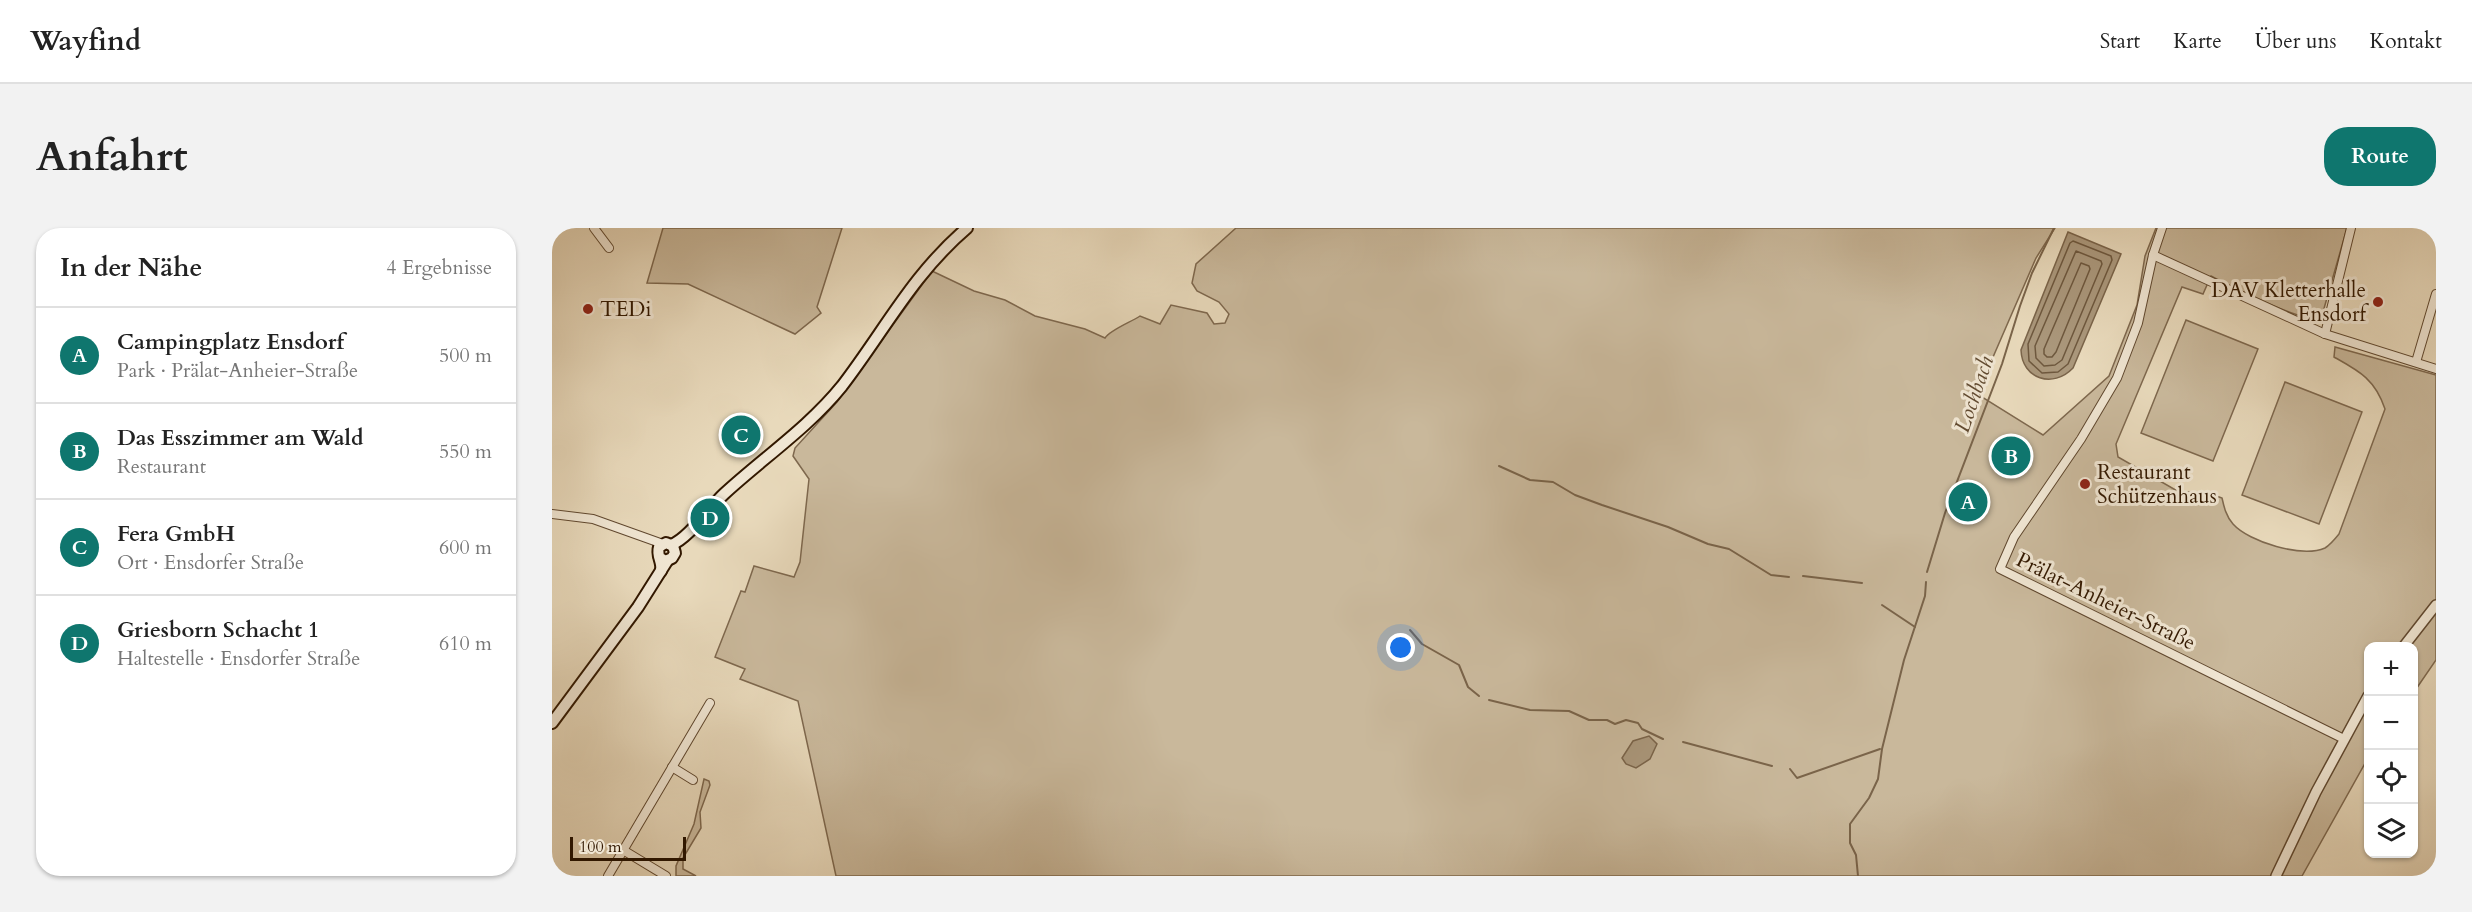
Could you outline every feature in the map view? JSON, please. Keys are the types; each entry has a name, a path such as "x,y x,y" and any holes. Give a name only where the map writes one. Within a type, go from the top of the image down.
{"main road":[{"path":"553,721 660,574 666,552 724,494 803,427 828,401 924,269 967,228"}],"street":[{"path":"594,228 609,249"},
{"name":"Prälat-Anheier-Straße","path":"2163,228 2153,255 2139,323 2116,378 2080,439 2014,537 2000,569 2344,739"},
{"path":"2325,334 2351,228"},
{"path":"2429,228 2436,231"},
{"path":"2153,255 2325,334 2436,369"},
{"path":"2416,363 2434,310 2436,294"},
{"path":"552,514 584,517 636,533 666,552"},
{"path":"2407,642 2436,606"},
{"path":"608,876 710,703"},
{"path":"2276,876 2316,792 2364,703"},
{"path":"672,767 693,780"},
{"path":"623,850 666,876"}],"shaded area":[{"path":"663,228 842,228 817,307 821,313 795,334 688,284 647,283"},
{"path":"1236,228 2055,228 2036,258 1977,394 2043,435 2109,376 2137,305 2145,256 2156,228 2347,228 2321,319 2300,316 2211,276 2203,294 2182,287 2116,444 2118,457 2179,492 2206,492 2222,498 2233,524 2251,537 2290,550 2315,551 2327,547 2339,534 2385,409 2371,383 2334,357 2335,347 2436,375 2436,660 2418,686 2418,642 2364,642 2364,765 2302,876 836,876 798,701 740,679 745,669 715,657 741,591 745,592 754,566 794,577 800,562 809,479 793,456 795,448 837,402 932,271 974,291 1005,300 1035,316 1085,329 1105,338 1140,316 1160,324 1171,305 1207,313 1214,324 1225,323 1229,314 1219,302 1197,291 1192,283 1196,264"},
{"path":"2186,320 2258,349 2213,461 2141,433"},
{"path":"2285,382 2362,412 2319,524 2242,495"},
{"path":"704,779 709,781 710,785 700,812 701,828 683,858 683,869 696,876 676,876 676,866 694,824"}],"water":[{"path":"2068,232 2121,254 2073,368 2057,378 2040,378 2027,368 2021,350"},
{"path":"1649,736 1657,744 1650,759 1636,768 1626,764 1622,758 1633,741"}],"waterway":[{"name":"Lochbach","path":"1927,572 1945,513 2002,364 2032,273 2054,228"},
{"path":"1499,466 1530,480 1553,482 1575,495 1668,527 1708,544 1729,549 1771,575 1789,577"},
{"path":"1803,576 1862,583"},
{"name":"Lochbach","path":"1858,876 1856,855 1850,843 1850,824 1869,798 1878,779 1882,749 1904,660 1925,596 1926,582"},
{"path":"1882,605 1915,627"},
{"path":"1410,630 1422,644 1459,665 1468,687 1479,696"},
{"path":"1489,700 1530,710 1569,711 1589,720 1607,720 1615,724 1626,720 1638,723 1642,729 1663,739"},
{"path":"1683,742 1772,766"},
{"path":"1790,769 1797,778 1880,749"}],"place":[{"name":"DAV Kletterhalle Ensdorf","path":"2378,302"},
{"name":"TEDi","path":"588,309"},
{"name":"Fera GmbH","path":"741,435"},
{"name":"Das Esszimmer am Wald","path":"2011,456"},
{"name":"Restaurant Schützenhaus","path":"2085,484"},
{"name":"Campingplatz Ensdorf","path":"1968,502"},
{"name":"Griesborn Schacht 1","path":"710,518"}]}
